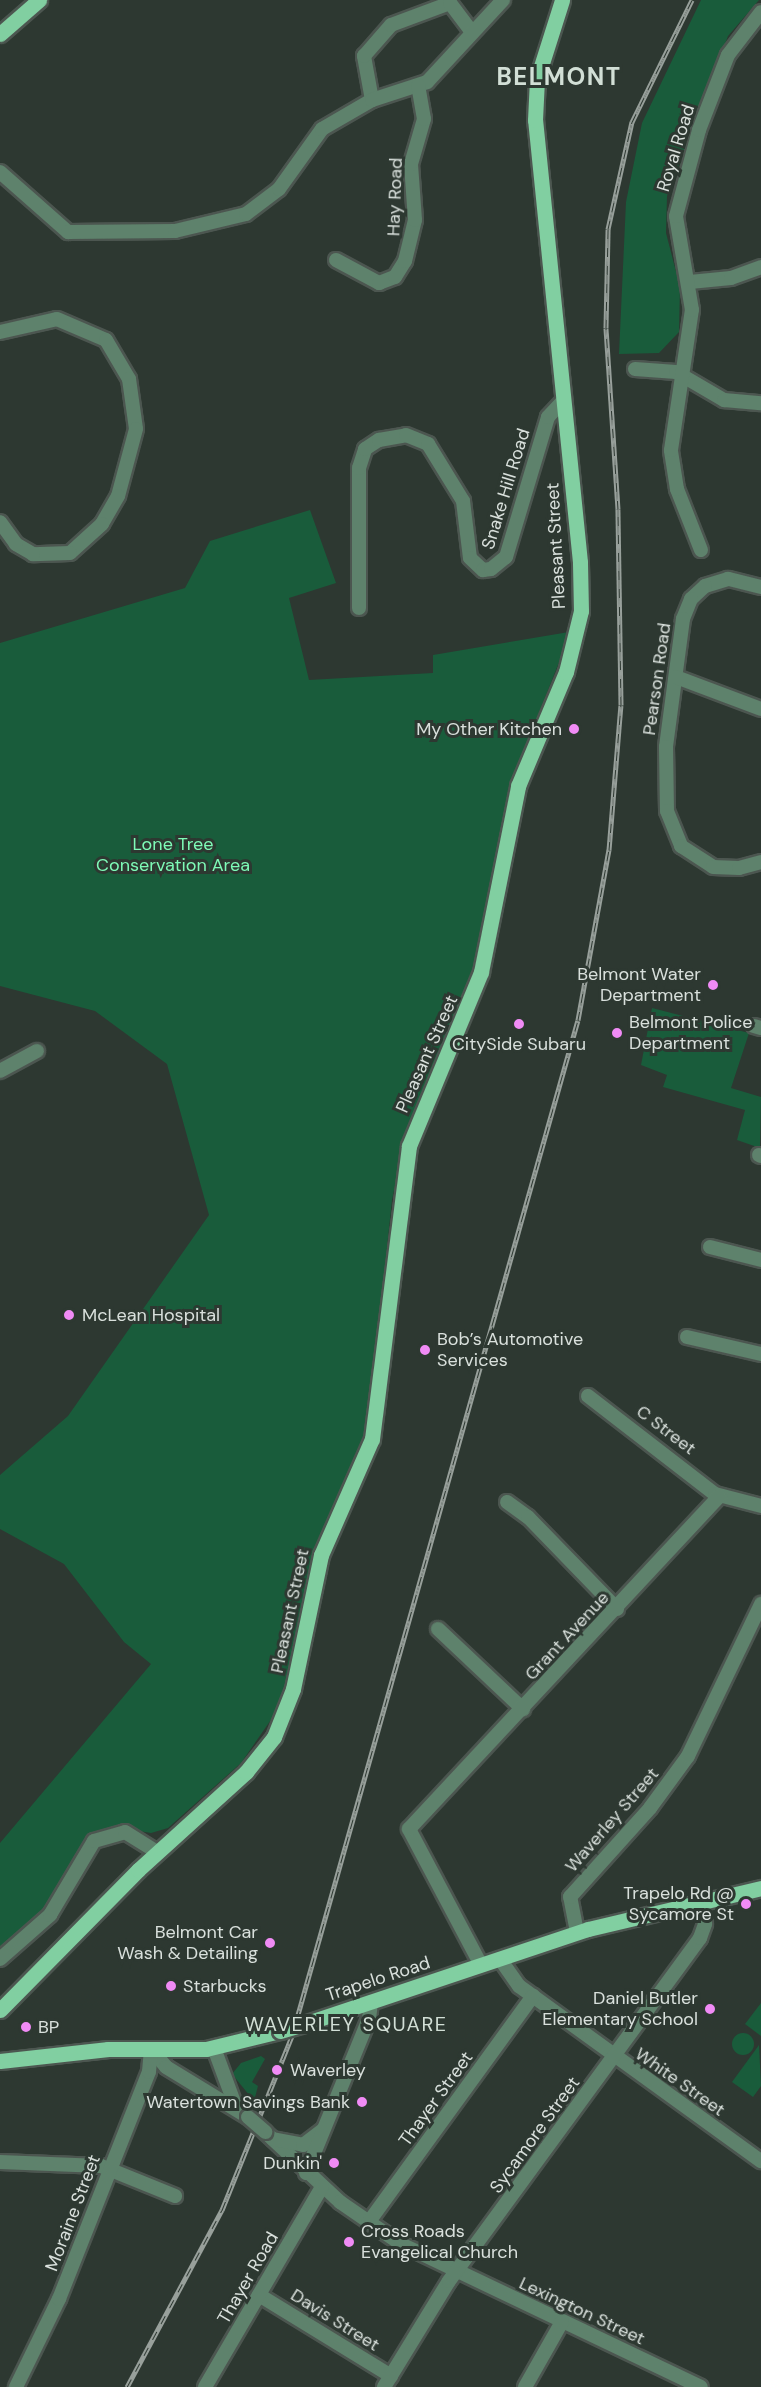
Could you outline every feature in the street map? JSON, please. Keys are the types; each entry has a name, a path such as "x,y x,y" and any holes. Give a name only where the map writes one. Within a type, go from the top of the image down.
{"main road":[{"path":"0,34 39,0"},
{"path":"551,0 556,19"},
{"name":"Pleasant Street","path":"0,2010 157,1852 246,1772 278,1730 293,1689 318,1565 372,1439 409,1146 481,972 518,786 566,672 577,632 580,562 535,120 537,79 562,0"},
{"name":"Trapelo Road","path":"0,2061 151,2049 213,2048 304,2024 577,1932 761,1888"}],"street":[{"path":"0,172 61,230 143,234 198,227 260,207 289,177 309,144 328,124 372,100 418,86 438,73 471,31 503,0"},
{"path":"372,100 364,56 391,25 450,3 471,31"},
{"name":"Royal Road","path":"700,550 672,463 672,420 691,338 690,282 676,216 680,189 728,55 760,12"},
{"name":"Hay Road","path":"336,260 380,283 395,277 408,256 415,220 411,164 424,113 418,86"},
{"path":"690,282 730,278 761,267"},
{"path":"0,332 57,319 106,340 129,379 136,429 118,496 102,524 70,553 33,554 16,544 0,522"},
{"path":"635,369 681,374 730,402 761,403"},
{"name":"Snake Hill Road","path":"359,608 358,468 365,449 379,440 406,435 428,444 463,501 470,558 483,570 491,569 507,557 548,417 564,400"},
{"name":"Pearson Road","path":"761,587 745,580 711,584 691,599 666,747 669,825 681,846 704,863 731,869 761,862"},
{"path":"676,677 761,709"},
{"path":"0,1071 37,1051"},
{"path":"710,1247 761,1260"},
{"path":"687,1337 761,1354"},
{"name":"C Street","path":"588,1396 719,1496"},
{"path":"719,1496 761,1506"},
{"name":"Grant Avenue","path":"481,1965 409,1829 617,1609 719,1496"},
{"path":"507,1503 528,1517 617,1609"},
{"name":"Waverley Street","path":"577,1932 570,1897 650,1808 688,1756 761,1604"},
{"path":"438,1629 523,1709"},
{"path":"0,1959 50,1915 81,1854 99,1837 131,1833 157,1852"},
{"name":"Sycamore Street","path":"388,2381 456,2274 703,1933 701,1902"},
{"name":"White Street","path":"500,1959 533,1996 613,2058 761,2161"},
{"name":"Thayer Street","path":"368,2223 533,1996"},
{"path":"306,2173 327,2126 371,2002"},
{"name":"Lexington Street","path":"213,2048 225,2090 248,2117 306,2173 368,2223 456,2274 701,2387"},
{"name":"Lexington Street","path":"151,2049 166,2067 248,2117"},
{"name":"Moraine Street","path":"16,2387 51,2317 149,2072 151,2049"},
{"path":"268,2135 303,2145 327,2126"},
{"path":"0,2162 109,2169 175,2196"},
{"name":"Thayer Road","path":"205,2387 322,2187"},
{"name":"Davis Street","path":"259,2295 388,2381"},
{"path":"525,2387 562,2322"}],"green space":[{"path":"701,0 759,0 728,36 667,196 666,233 680,287 679,332 659,353 619,354 626,202 642,123"},
{"name":"Lone Tree Conservation Area","path":"310,510 336,583 289,598 309,680 433,673 433,655 569,632 568,640 514,775 472,981 403,1145 392,1200 368,1427 315,1553 289,1675 275,1714 241,1763 168,1828 151,1833 114,1827 84,1840 40,1917 0,1953 0,1843 151,1664 124,1642 64,1564 0,1529 0,1475 68,1416 209,1215 167,1064 95,1011 0,986 0,643 185,588 210,541"},
{"path":"652,1008 749,1033 731,1088 761,1097 760,1148 737,1140 745,1110 663,1087 667,1075 641,1065"},
{"path":"761,2003 761,2036 745,2024"},
{"path":"743,2033 753,2040 754,2044 747,2054 743,2055 733,2048 732,2044 739,2034"},
{"path":"759,2045 761,2086 753,2097 732,2082"},
{"path":"261,2056 265,2059 252,2082 258,2086 254,2101 232,2074 241,2063"}],"railway":[{"path":"127,2387 222,2210 292,2036 578,1020 609,850 621,705 618,509 606,328 608,229 632,122 692,0"}],"place":[{"name":"My Other Kitchen","path":"574,729"},
{"name":"Belmont Water Department","path":"713,985"},
{"name":"CitySide Subaru","path":"519,1024"},
{"name":"Belmont Police Department","path":"617,1033"},
{"name":"McLean Hospital","path":"69,1315"},
{"name":"Bob’s Automotive Services","path":"425,1350"},
{"name":"Trapelo Rd @ Sycamore St","path":"746,1904"},
{"name":"Belmont Car Wash & Detailing","path":"270,1943"},
{"name":"Starbucks","path":"171,1986"},
{"name":"Daniel Butler Elementary School","path":"710,2009"},
{"name":"BP","path":"26,2027"},
{"name":"Waverley","path":"277,2070"},
{"name":"Watertown Savings Bank","path":"362,2102"},
{"name":"Dunkin'","path":"334,2163"},
{"name":"Cross Roads Evangelical Church","path":"349,2242"}],"district":[{"name":"BELMONT","path":"559,77"},
{"name":"WAVERLEY SQUARE","path":"346,2024"}]}
